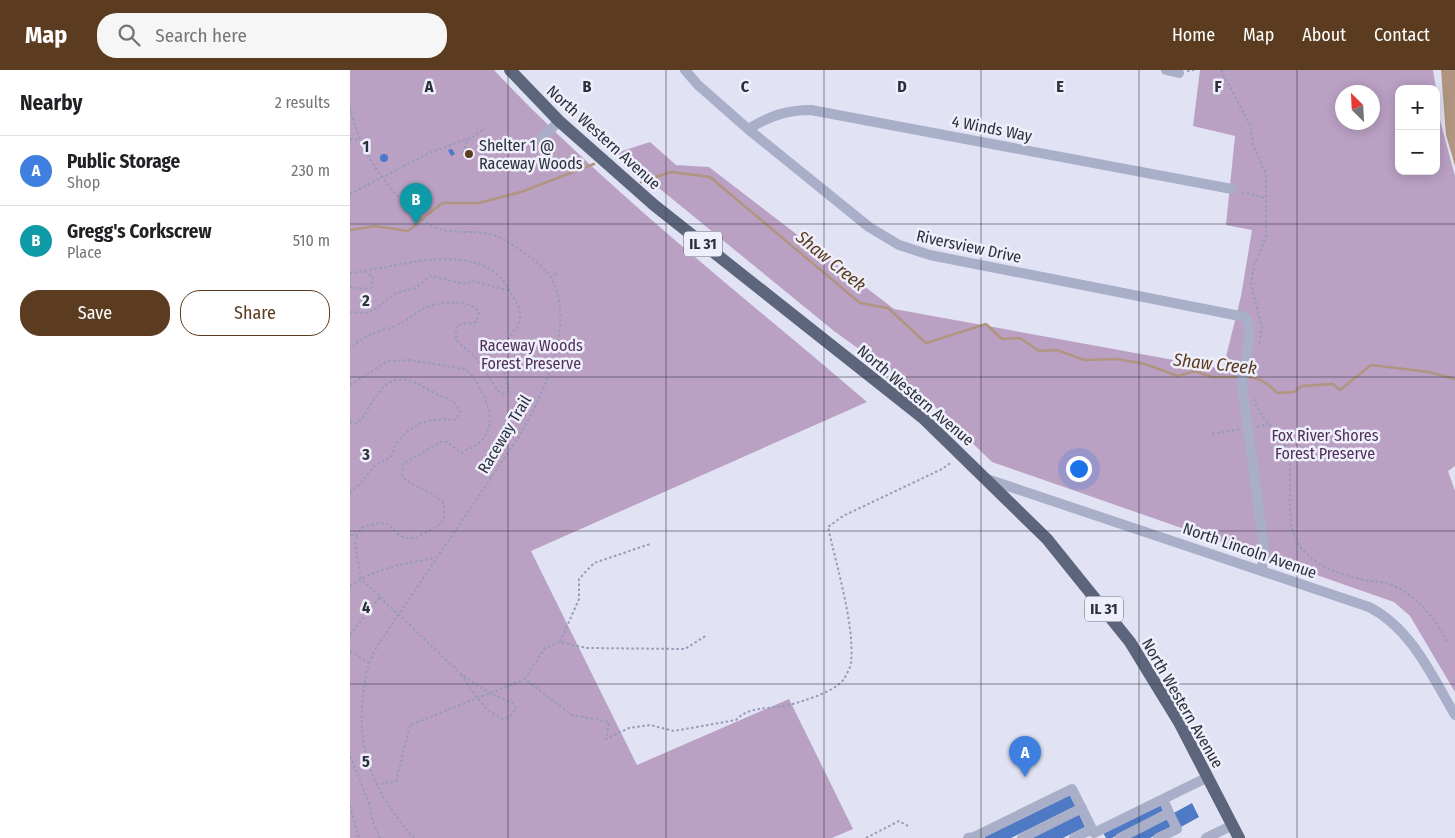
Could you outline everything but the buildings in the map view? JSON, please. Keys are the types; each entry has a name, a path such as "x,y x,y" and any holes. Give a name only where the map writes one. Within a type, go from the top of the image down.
{"main road":[{"name":"North Western Avenue","path":"510,70 559,120 654,205 923,418 1047,539 1130,642 1179,722 1238,838"}],"street":[{"name":"Riversview Drive","path":"685,70 698,85 748,129 869,227 899,245 930,255 1240,314 1246,319 1250,331 1242,385 1248,428"},
{"path":"1166,70 1179,73"},
{"name":"4 Winds Way","path":"748,129 770,116 788,110 811,110 1232,189"},
{"path":"540,139 559,120"},
{"path":"1248,428 1264,548 1262,570"},
{"name":"North Lincoln Avenue","path":"987,479 1262,570 1369,607 1386,615 1404,634 1455,715"},
{"path":"1074,838 1096,833 1208,777"},
{"path":"968,838 974,838 1072,789 1096,833"},
{"path":"1158,838 1176,829 1163,799"},
{"path":"1022,838 1082,808"},
{"path":"1120,838 1169,813"},
{"path":"1206,838 1232,825"}],"path":[{"path":"1221,70 1250,126 1253,144 1266,175 1266,237 1254,266 1251,285 1258,316"},
{"name":"Raceway Trail","path":"350,108 359,140 390,190 430,224 447,230 496,236 530,257 550,277 557,296 560,337 543,388 522,432 434,558 369,662 364,678 361,734 364,752 376,785 414,838"},
{"path":"350,194 431,152 468,138 485,128"},
{"path":"463,153 468,138"},
{"path":"350,139 359,140"},
{"path":"1232,189 1266,198"},
{"path":"350,273 379,266 394,267 436,259 476,262 486,266 496,272 520,310 519,324 508,341 520,367 518,370 504,372 509,388 508,393 503,394 498,391 476,358 456,340 456,328 458,325 473,324 476,322 479,313 471,304 462,302 423,309 396,326 364,337 350,348"},
{"path":"350,287 371,288 373,277 371,273 364,271"},
{"path":"550,277 556,273"},
{"path":"350,312 366,313 375,309 396,293 415,288 431,276 464,284 474,281 510,292"},
{"path":"350,384 388,361 410,360 464,370 470,373 480,388 492,418 490,426 477,445 461,453 447,442 440,442 403,464 402,476 416,488 434,493 444,504 444,517 441,524 416,538 406,538 388,524 378,523 363,526 357,535 355,546 361,579 461,674 491,694 513,702 516,708 511,716 503,719 496,716 478,699 461,674"},
{"path":"350,422 354,424 362,420 381,391 392,381 400,378 416,381 441,396 456,402 460,412 455,420 434,418 416,426 394,446 390,458 374,465 362,483 350,492"},
{"path":"1254,396 1257,407 1284,442 1288,453 1290,507 1293,533 1298,544 1306,554 1324,567 1365,580 1389,584 1406,593 1441,629 1447,642"},
{"path":"1212,434 1248,428"},
{"path":"525,679 572,715 609,722 606,739 629,728 650,725 674,731 736,720 742,712 783,706 825,692 843,681 851,664 851,639 828,527 843,516 942,469 955,459"},
{"path":"350,535 357,535"},
{"path":"560,642 579,599 579,579 594,563 650,544"},
{"path":"350,586 361,579 395,567 434,558"},
{"path":"350,635 380,597"},
{"path":"376,785 396,781 410,725 525,679 544,649 560,642 587,648 685,649 707,635"},
{"path":"350,651 369,662"},
{"path":"350,756 369,803 373,822 380,838"},
{"path":"350,806 359,838"},
{"path":"866,838 899,821 908,826"}],"green space":[{"name":"Raceway Woods Forest Preserve","path":"350,70 494,70 538,115 629,200 867,402 531,551 637,765 789,699 853,829 832,838 350,838"},
{"name":"Fox River Shores Forest Preserve","path":"1200,70 1433,70 1435,85 1395,85 1395,175 1440,175 1440,120 1455,176 1455,466 1448,471 1455,491 1455,692 1410,616 1394,602 992,462 924,396 834,331 616,153 650,142 676,165 709,167 894,309 1223,369 1241,296 1252,230 1226,225 1235,136 1193,126"}],"shaded area":[{"path":"1441,70 1455,70 1455,166 1446,135"}],"waterway":[{"name":"Shaw Creek","path":"350,230 375,226 408,231 442,203 479,203 521,192 594,164"},
{"name":"Shaw Creek","path":"641,182 671,172 710,177 860,303 888,308 926,343 986,324 1002,339 1020,338 1039,351 1057,350 1084,360 1117,359 1145,364 1178,376 1195,371 1212,377 1241,377"},
{"name":"Shaw Creek","path":"1246,377 1263,382 1277,393 1294,392 1302,386 1333,384 1340,390 1371,365 1429,372 1455,379"}],"place":[{"name":"Shelter 1 @ Raceway Woods","path":"469,154"},
{"name":"Gregg's Corkscrew","path":"416,224"},
{"name":"Public Storage","path":"1025,777"}]}
